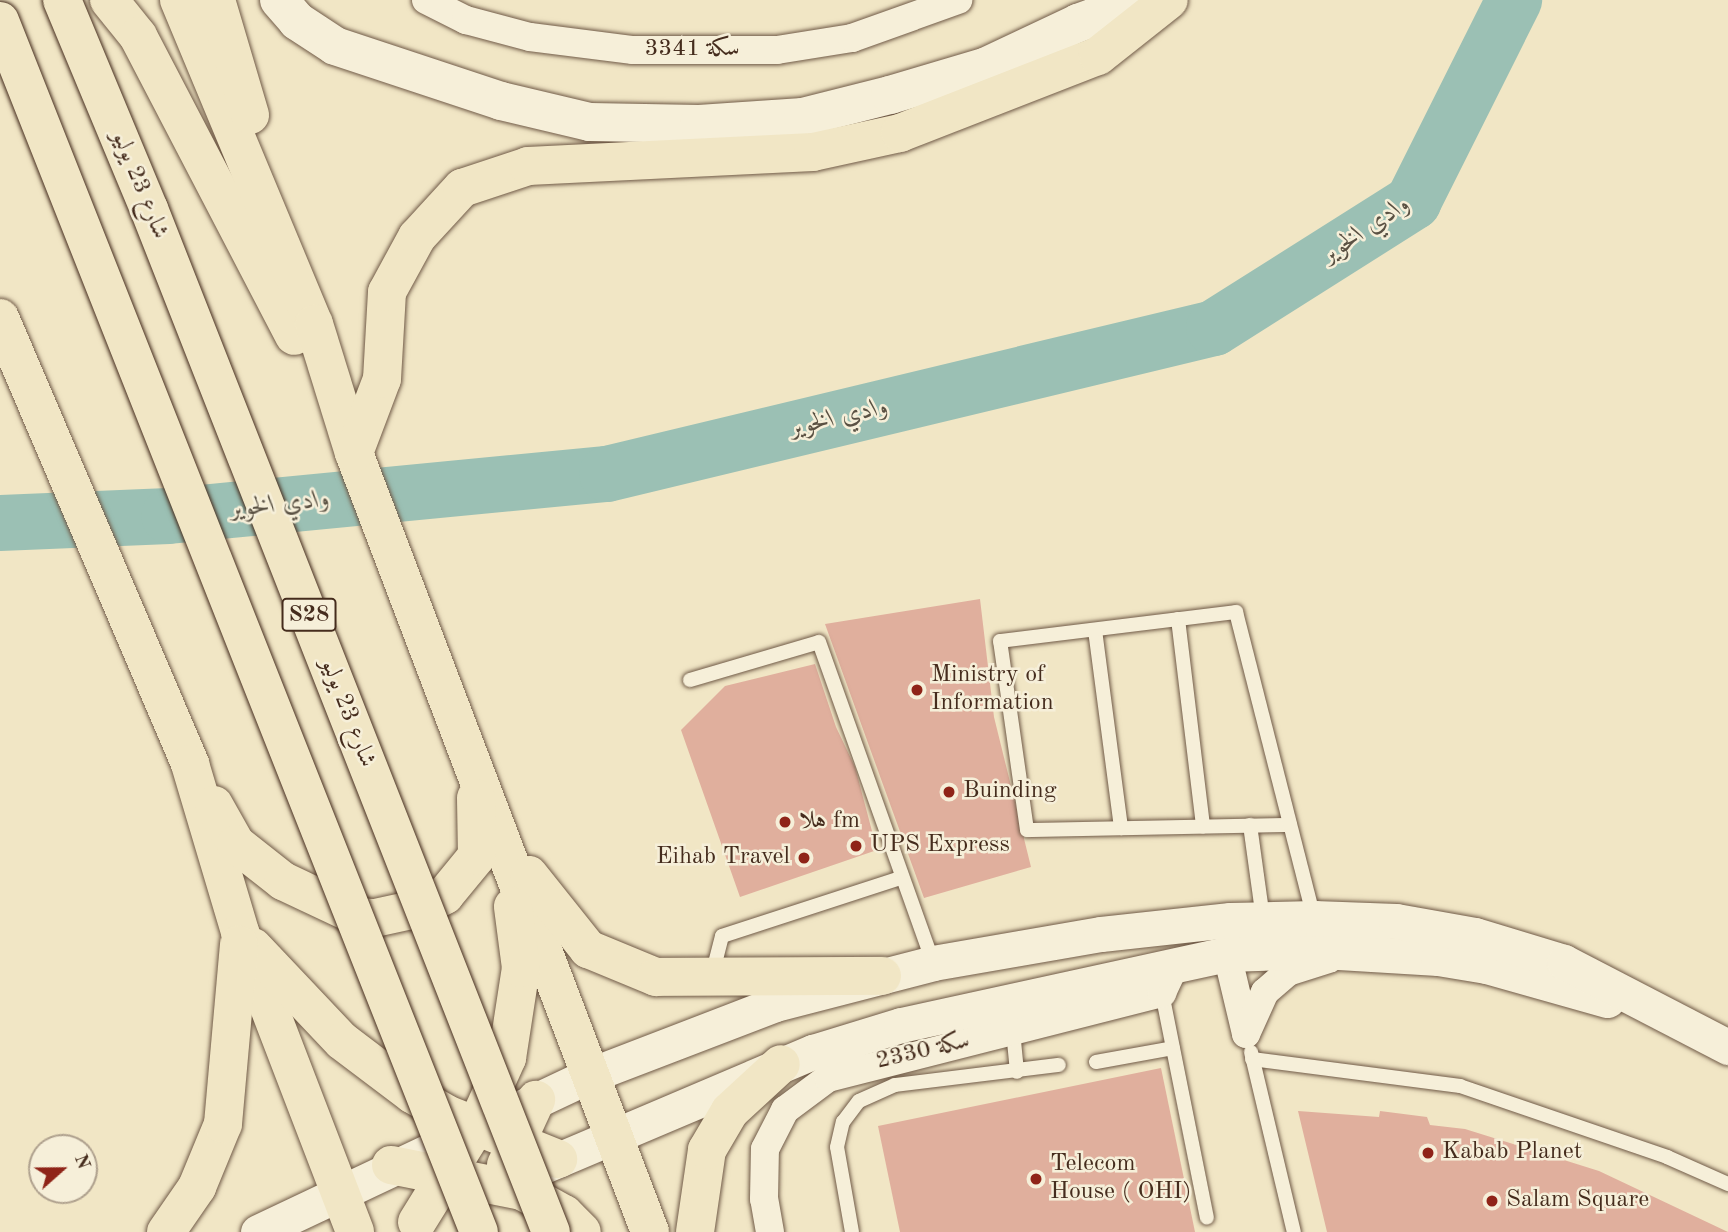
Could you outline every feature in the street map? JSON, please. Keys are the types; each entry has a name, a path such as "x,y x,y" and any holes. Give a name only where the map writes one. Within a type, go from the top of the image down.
{"main road":[{"name":"شارع 23 يوليو","path":"62,0 149,209 551,1232"},
{"path":"69,0 94,18 188,129"},
{"path":"109,0 138,36 188,129 358,465"},
{"path":"179,0 314,324"},
{"path":"216,0 358,465 593,1074 650,1232"},
{"path":"279,0 297,21 335,46 501,102 590,122 699,124 803,117 890,96 987,66 1078,23 1142,0"},
{"path":"358,465 382,379 387,292 417,237 462,188 528,166 813,152 900,133 1098,56 1169,0"},
{"name":"S28","path":"0,21 480,1232"},
{"path":"0,318 190,764 236,844 283,881 359,917 375,918 421,908 445,895 477,856 479,812 456,718"},
{"path":"190,764 240,932 355,1232"},
{"path":"504,843 588,949 656,977 882,976"},
{"path":"406,1227 445,1175 476,1127 508,1058 521,968 504,843"},
{"path":"240,932 342,1041 412,1094 476,1127 558,1159"},
{"path":"166,1232 197,1186 223,1124 240,932"},
{"path":"695,1232 706,1150 730,1111 781,1064"},
{"path":"462,1232 497,1185 536,1100"},
{"path":"391,1165 497,1185 544,1200 582,1232"}],"street":[{"name":"سكة 3341","path":"426,0 466,20 530,37 633,50 777,50 852,38 958,0"},
{"path":"258,1232 391,1165 593,1074 775,1004 933,962 1101,934 1263,919 1314,918 1396,921 1475,935 1564,962 1728,1047"},
{"path":"406,1227 497,1185 781,1064 901,1026 1097,996 1169,978 1227,954 1256,950 1355,952 1486,966 1673,1020 1728,1024"},
{"path":"1249,1047 1265,992 1288,972 1355,952"},
{"path":"1227,954 1249,1047"},
{"name":"سكة 2330","path":"770,1232 764,1199 765,1149 785,1110 828,1078 1013,1031 1097,996"}],"lane":[{"path":"1290,825 1027,830 1000,641 1236,611 1314,918"},
{"path":"1178,619 1203,826"},
{"path":"1094,629 1121,828"},
{"path":"691,680 819,642 933,962"},
{"path":"1250,825 1263,919"},
{"path":"712,976 722,936 901,878"},
{"path":"1169,978 1173,1048 1206,1218"},
{"path":"1013,1031 1017,1072"},
{"path":"1294,1232 1249,1047 1460,1086 1667,1157 1728,1184"},
{"path":"1096,1062 1173,1048"},
{"path":"852,1232 837,1147 843,1122 859,1101 895,1085 1059,1065"}],"building":[{"name":"Buinding","path":"980,599 994,717 1031,867 924,898 825,624"},
{"path":"815,664 836,727 855,767 877,850 740,897 681,730 725,686"},
{"name":"Telecom House ( OHI)","path":"1161,1068 1195,1232 900,1232 878,1126"},
{"name":"Salam Square","path":"1298,1111 1379,1117 1380,1111 1427,1117 1430,1125 1465,1129 1599,1171 1728,1232 1327,1232"}],"waterway":[{"name":"وادي الخوير","path":"0,523 169,516 607,474 1214,328 1413,202 1514,0"}],"place":[{"name":"Ministry of Information","path":"917,690"},
{"name":"Buinding","path":"949,792"},
{"name":"هلا fm","path":"785,822"},
{"name":"UPS Express","path":"856,846"},
{"name":"Eihab Travel","path":"804,858"},
{"name":"Kabab Planet","path":"1428,1153"},
{"name":"Telecom House ( OHI)","path":"1036,1179"},
{"name":"Salam Square","path":"1492,1201"}]}
